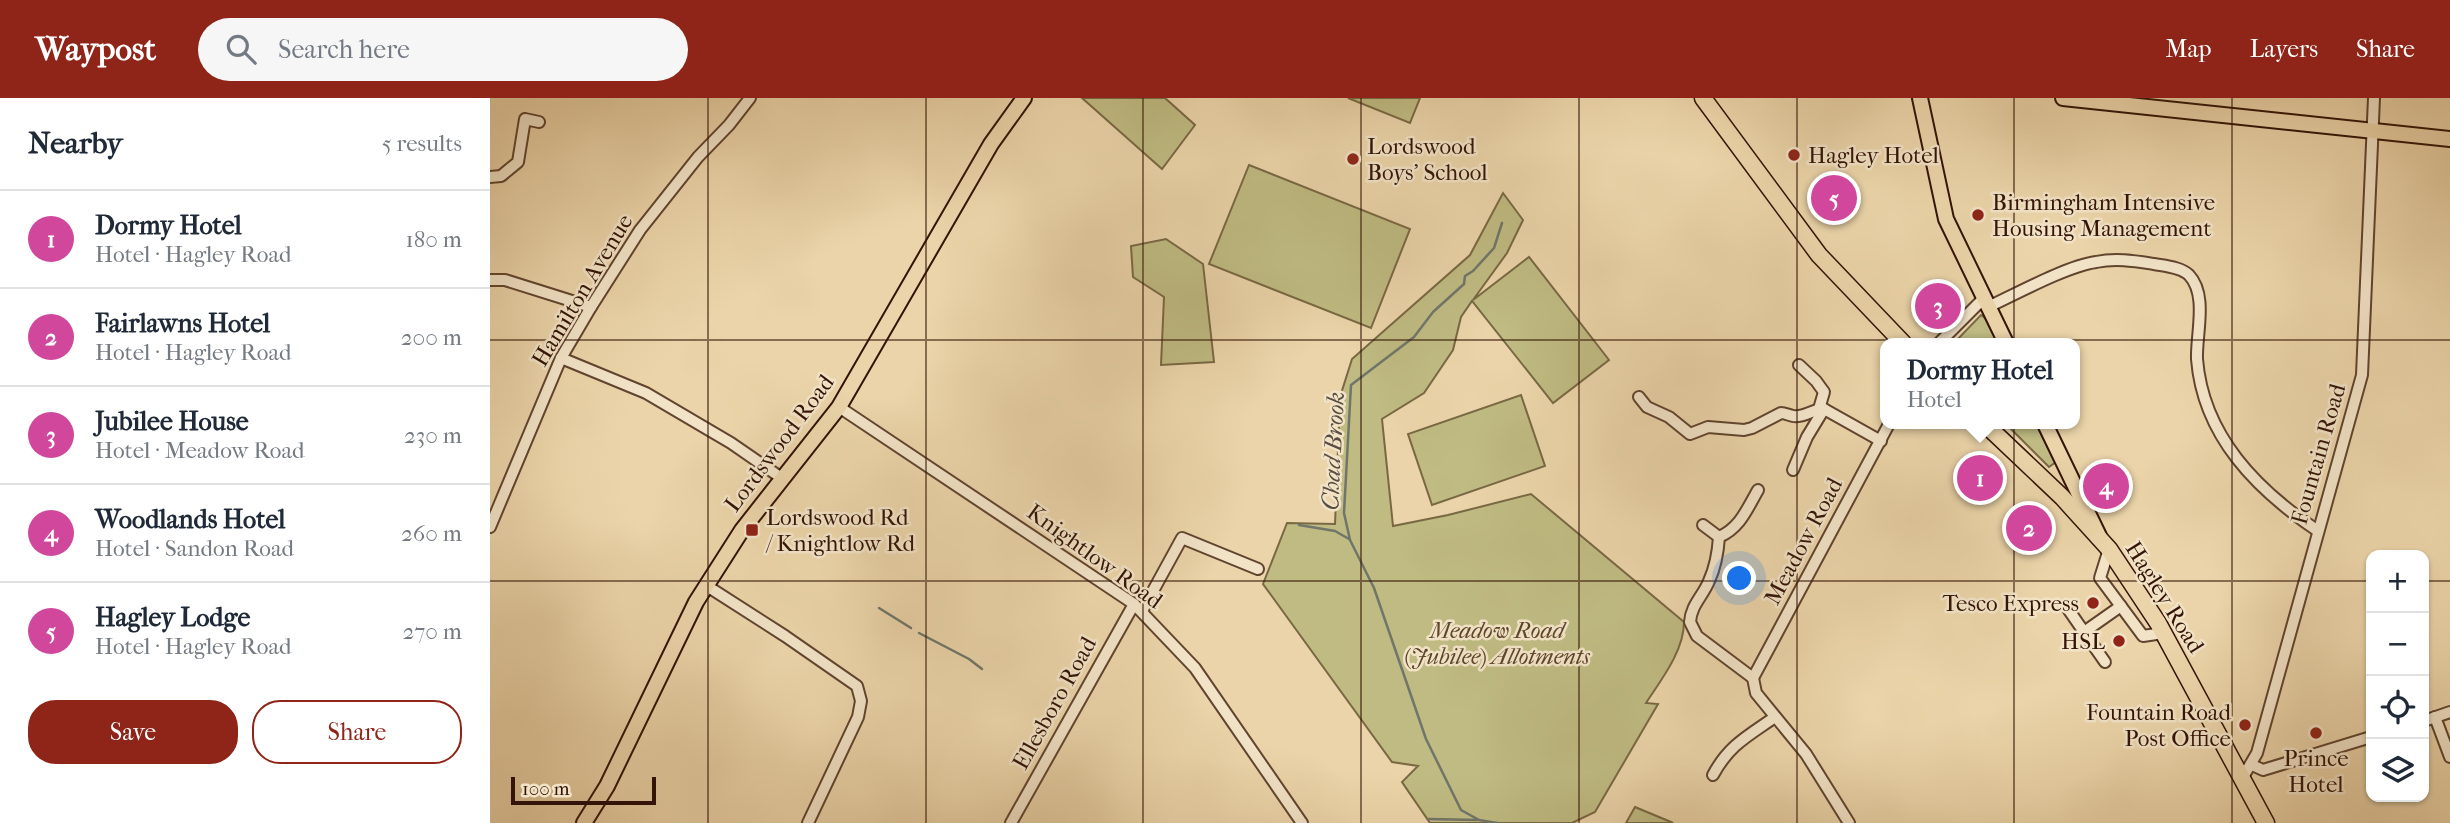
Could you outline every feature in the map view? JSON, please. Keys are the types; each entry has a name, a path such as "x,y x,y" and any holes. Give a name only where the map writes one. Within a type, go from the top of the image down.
{"highway":[{"path":"1703,98 1819,255 1898,338"},
{"name":"Hagley Road","path":"1990,429 2062,497 2104,543 2163,633 2247,771 2266,823"}],"main road":[{"name":"Lordswood Road","path":"584,823 607,786 696,602 742,530 839,407 991,144 1024,98"},
{"path":"1920,98 1946,219 2004,338"},
{"path":"2063,98 2450,139"},
{"path":"2048,429 2104,543"},
{"path":"2062,497 2066,465"}],"street":[{"name":"Hamilton Avenue","path":"490,527 561,358 591,307 640,230 698,157 750,98"},
{"name":"Fountain Road","path":"2247,771 2257,753 2362,375 2374,98"},
{"path":"490,177 501,176 518,162 525,119 539,122"},
{"path":"1946,338 1986,303 2077,267 2095,262 2125,260 2182,271 2190,276 2198,296 2197,360 2202,389 2228,447 2264,490 2318,531"},
{"path":"490,280 505,280 591,307"},
{"path":"561,358 646,393 731,443 783,479"},
{"path":"1793,470 1821,409 1824,392 1799,365"},
{"path":"1639,397 1647,407 1669,417 1690,434 1708,426 1744,430 1780,412 1802,416 1821,409 1881,441"},
{"name":"Knightlow Road","path":"839,407 1138,608 1195,668 1302,823"},
{"name":"Meadow Road","path":"1753,678 1887,429"},
{"path":"1719,537 1730,533 1738,525 1758,490"},
{"path":"1703,525 1719,537"},
{"name":"Ellesboro Road","path":"1012,823 1184,533 1258,569"},
{"path":"1719,537 1709,583 1693,606 1689,622 1698,636 1753,678 1756,693 1806,754 1849,823"},
{"path":"2104,543 2100,578 2143,636 2163,633"},
{"path":"707,586 857,686 860,701 858,717 808,823"},
{"path":"2066,606 2105,662"},
{"path":"2084,632 2121,606"},
{"path":"2429,719 2450,712"},
{"path":"1713,775 1723,757 1739,741 1775,717"},
{"path":"2435,717 2450,757"},
{"path":"2247,771 2263,770 2366,739"}],"green space":[{"path":"1082,98 1165,98 1195,125 1162,169"},
{"path":"1348,98 1420,98 1410,123"},
{"path":"1249,165 1410,229 1371,328 1209,264"},
{"name":"Meadow Road (Jubilee) Allotments","path":"1503,193 1523,220 1507,253 1473,300 1529,257 1609,360 1553,403 1472,301 1461,317 1453,350 1424,393 1382,419 1393,526 1531,494 1684,622 1683,633 1671,665 1646,703 1658,704 1595,812 1572,823 1430,823 1402,782 1418,766 1392,762 1263,584 1287,523 1335,524 1340,397 1352,359 1470,255"},
{"path":"1166,239 1203,264 1214,362 1161,365 1164,297 1133,277 1131,246"},
{"path":"1981,315 1995,338 1959,338"},
{"path":"1521,395 1545,466 1432,505 1408,434"},
{"path":"2011,429 2040,429 2056,462 2049,467"},
{"path":"1635,807 1671,822 1673,823 1626,823"}],"waterway":[{"name":"Chad Brook","path":"1497,823 1479,820 1461,810 1426,739 1374,588 1350,540 1344,513 1351,385 1414,337 1433,312 1464,284 1465,276 1494,248 1502,223"},
{"path":"1299,525 1335,531 1349,539"},
{"path":"879,608 911,628"},
{"path":"919,633 969,659 982,669"},
{"path":"1428,819 1477,820"}],"place":[{"name":"Hagley Hotel","path":"1794,155"},
{"name":"Lordswood Boys' School","path":"1353,159"},
{"name":"Hagley Lodge","path":"1834,198"},
{"name":"Birmingham Intensive Housing Management","path":"1978,215"},
{"name":"Jubilee House","path":"1938,306"},
{"name":"Dormy Hotel","path":"1980,478"},
{"name":"Woodlands Hotel","path":"2106,486"},
{"name":"Fairlawns Hotel","path":"2029,528"},
{"name":"Lordswood Rd / Knightlow Rd","path":"752,530"},
{"name":"Tesco Express","path":"2093,603"},
{"name":"HSL","path":"2119,641"},
{"name":"Fountain Road Post Office","path":"2245,725"},
{"name":"Prince Hotel","path":"2316,733"}]}
